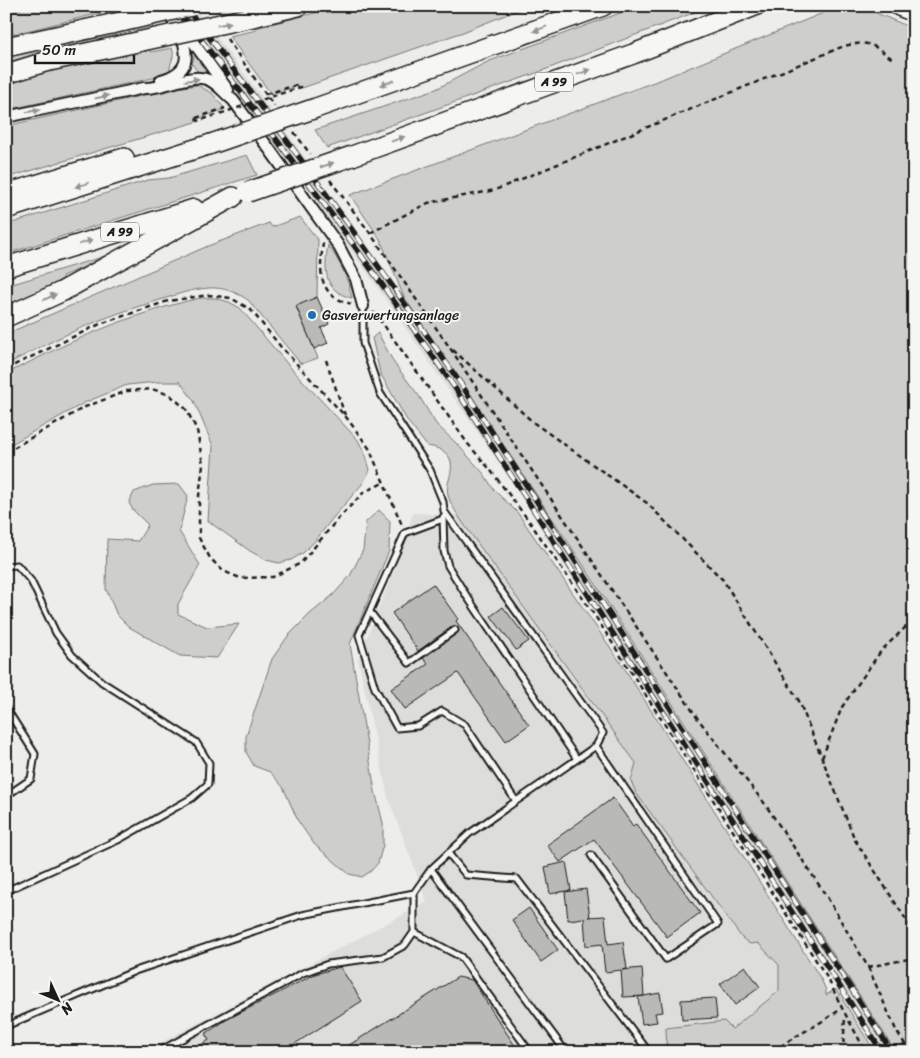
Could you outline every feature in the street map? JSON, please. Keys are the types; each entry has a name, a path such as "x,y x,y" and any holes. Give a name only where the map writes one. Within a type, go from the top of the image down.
{"highway":[{"path":"6,47 192,6"},
{"path":"6,74 45,62 298,6"},
{"path":"6,194 309,97 354,95 603,6"},
{"name":"A 99","path":"6,267 241,195 633,54 755,6"},
{"path":"6,209 204,132"},
{"path":"6,317 61,292 241,195"}],"street":[{"path":"159,6 178,25 228,88 230,103"},
{"path":"144,88 153,82 176,74 184,66 187,57 186,48 178,25"},
{"path":"6,117 144,88 154,89 196,78 208,79 217,85 332,236 356,279 362,306"}],"lane":[{"path":"362,306 363,343 380,393 430,470 443,502 444,551 448,566 577,759"},
{"path":"158,1052 303,973 328,964 383,957 405,946 414,932 414,893 431,869 470,834 596,746 603,734 444,511"},
{"path":"443,519 405,533 359,636 375,688 397,728 418,726 442,712 465,725 516,801"},
{"path":"6,566 17,565 31,581 56,633 72,655 102,682 196,742 209,763 208,784 192,798 118,840 6,891"},
{"path":"370,612 409,663 455,630"},
{"path":"6,708 35,754 31,779 8,797 6,796"},
{"path":"591,855 666,959 718,924 596,746"},
{"path":"448,853 466,875 517,879 649,1052"},
{"path":"431,869 566,1052"},
{"path":"6,1026 135,971 302,915 414,893"},
{"path":"414,932 461,957 530,1052"}],"path":[{"path":"894,60 871,44 860,42 844,46 494,190 428,203 370,233 450,348 698,719 765,804 827,897 868,967 896,1030 910,1052"},
{"path":"223,109 204,132 198,122 301,87 309,97"},
{"path":"265,94 309,97"},
{"path":"230,103 233,115"},
{"path":"324,241 320,266 326,288 334,296 354,305 362,306 374,313 468,444 529,521 592,611 828,979 866,1052"},
{"path":"6,369 100,324 168,301 209,295 231,298 251,310 281,347 346,417 369,448 405,533"},
{"path":"450,348 534,423 646,503 723,580 799,700 854,840 914,932"},
{"path":"326,360 346,417"},
{"path":"6,452 85,408 127,391 152,389 170,395 186,410 197,430 203,465 199,496 199,538 210,558 223,571 240,578 273,577 301,563 337,520 364,492 384,483"},
{"path":"822,758 842,707 881,651 914,619"},
{"path":"868,967 914,958"},
{"path":"773,1052 803,1032 822,1023 842,1008"},
{"path":"843,1052 845,1014"}],"shaded area":[{"path":"28,6 129,6 6,36 6,15"},
{"path":"171,6 193,6 261,96 404,297 584,566 896,1052 878,1052 686,749 595,610 543,535 544,528 364,268"},
{"path":"233,6 259,6 221,14 218,10"},
{"path":"343,6 528,6 463,32 302,88 298,86 271,94 229,36"},
{"path":"639,6 711,6 539,72 327,148 315,130 436,89 487,62"},
{"path":"840,6 860,6 914,29 914,1052 896,1052 584,566 404,297 380,239 350,195 662,79"},
{"path":"151,24 154,29 45,51 6,63 6,55"},
{"path":"148,48 151,52 172,48 173,54 170,71 162,76 6,110 6,85 40,73"},
{"path":"195,53 211,73 198,72 192,64"},
{"path":"197,85 212,93 225,109 195,120 196,122 6,178 6,126"},
{"path":"247,155 257,175 6,254 6,225 148,180 169,178"},
{"path":"300,217 318,240 317,297 296,307 318,358 301,364 248,300 229,291 209,288 178,294 100,320 44,345 6,365 6,334 208,246 269,223 272,227"},
{"path":"328,245 343,270 352,298 342,295 331,285 326,271"},
{"path":"112,254 100,261 62,276 65,283 6,310 6,286"},
{"path":"200,298 215,298 240,308 290,367 358,440 366,456 370,470 363,483 315,541 303,553 291,560 279,563 266,560 208,521 213,446 194,401 180,382 127,385 84,403 6,447 6,374 53,350 124,320"},
{"path":"378,333 394,363 419,396 436,424 484,474 494,490 517,512 623,666 821,979 826,995 836,989 875,1052 667,1052 666,1028 724,1021 732,1029 779,991 779,965 758,943 750,944 742,938 636,793 631,781 636,763 463,523 450,502 448,495 451,465 448,456 442,450 427,446 408,422 380,373 372,338"},
{"path":"179,484 188,496 179,531 200,565 178,604 178,614 207,627 239,624 217,658 180,656 129,627 117,615 106,589 107,539 138,541 148,525 133,510 129,503 134,492 153,485"},
{"path":"379,510 390,521 389,551 350,644 375,791 383,823 383,845 378,863 362,877 349,874 314,844 298,821 283,787 270,772 254,766 246,752 246,736 272,659 288,636 333,595 350,576 363,550 366,522"},
{"path":"413,513 458,515 636,763 631,781 816,1003 760,1052 143,1052 427,902 388,797 358,659 396,566"}],"building":[{"name":"Gasverwertungsanlage","path":"317,297 329,324 321,328 328,343 314,349 296,306"},
{"path":"433,584 458,619 456,621 529,725 506,741 458,673 405,709 391,689 428,664 423,658 459,631 458,627 453,626 418,651 392,613"},
{"path":"503,607 529,641 516,650 491,616"},
{"path":"613,798 633,826 636,824 700,913 667,937 594,839 560,862 547,845"},
{"path":"566,862 571,890 550,894 545,867"},
{"path":"586,889 590,917 605,916 608,944 623,942 627,969 622,970 642,968 644,996 623,997 621,970 605,972 602,944 586,946 584,918 568,920 565,892"},
{"path":"529,908 558,950 541,962 512,920"},
{"path":"745,966 760,987 735,1005 720,984"},
{"path":"340,967 362,1001 282,1052 189,1052 209,1040 205,1034 226,1020 315,974"},
{"path":"458,977 472,980 519,1052 338,1052"},
{"path":"660,993 663,1012 655,1013 657,1022 642,1024 638,997"},
{"path":"715,998 717,1018 682,1020 681,1000"}],"railway":[{"path":"175,6 319,197 457,391 882,1052"},
{"path":"185,6 327,195 463,387 892,1052"}],"place":[{"name":"Gasverwertungsanlage","path":"312,315"}]}
